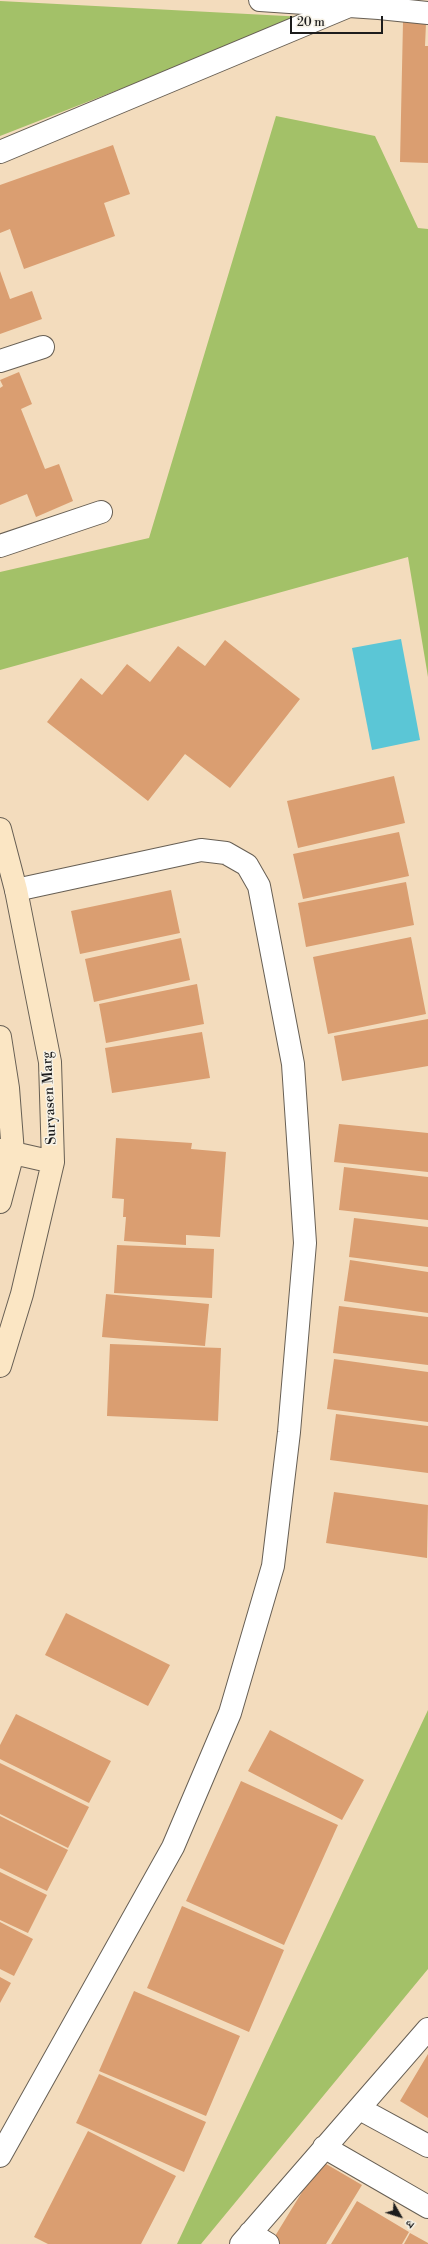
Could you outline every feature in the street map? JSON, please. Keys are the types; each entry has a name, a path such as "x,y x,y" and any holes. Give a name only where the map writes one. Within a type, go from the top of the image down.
{"street":[{"path":"260,0 428,13"},
{"path":"0,152 349,6"},
{"path":"0,361 44,347"},
{"path":"0,546 101,512"},
{"name":"Suryasen Marg","path":"0,829 16,890 50,1062 53,1162 22,1294 0,1366"},
{"path":"0,2156 173,1847 230,1713 272,1566 289,1432 305,1243 293,1064 259,886 247,865 226,853 201,850 16,890"},
{"path":"0,1037 8,1088 6,1152 0,1202"},
{"path":"6,1152 53,1162"},
{"path":"253,2240 324,2147 360,2109 428,2029"},
{"path":"360,2109 428,2146"},
{"path":"324,2147 428,2207"}],"green space":[{"path":"0,1 305,17 0,136"},
{"path":"276,116 375,136 418,228 428,229 428,677 408,557 0,670 0,572 149,538"},
{"path":"428,1710 428,1969 201,2244 177,2244"}],"water":[{"path":"401,639 420,740 372,750 352,648"}],"building":[{"path":"403,22 426,23 425,46 428,46 428,163 400,162"},
{"path":"113,145 130,194 104,203 115,236 24,269 10,229 0,233 0,185"},
{"path":"0,271 10,299 32,291 42,319 0,334"},
{"path":"19,372 32,404 21,409 45,469 59,464 73,501 36,517 27,494 0,505 0,388 3,386 0,380"},
{"path":"225,640 300,699 230,788 185,754 148,801 47,722 81,678 102,695 127,664 150,682 178,646 205,666"},
{"path":"394,776 405,823 298,848 287,801"},
{"path":"399,832 409,876 303,899 293,854"},
{"path":"406,882 414,925 306,947 298,903"},
{"path":"171,890 180,933 80,954 71,911"},
{"path":"411,937 426,1014 328,1034 313,957"},
{"path":"181,938 190,980 94,1002 85,959"},
{"path":"197,984 204,1024 106,1043 99,1004"},
{"path":"428,1019 428,1066 342,1081 334,1036"},
{"path":"202,1032 210,1078 112,1093 105,1048"},
{"path":"339,1124 428,1133 428,1172 334,1162"},
{"path":"116,1138 192,1143 191,1149 226,1152 220,1237 186,1235 186,1245 124,1241 126,1217 123,1217 124,1199 112,1198"},
{"path":"344,1167 428,1177 428,1220 339,1210"},
{"path":"354,1218 428,1227 428,1267 349,1257"},
{"path":"117,1245 214,1249 212,1298 114,1293"},
{"path":"350,1260 428,1272 428,1313 344,1301"},
{"path":"106,1294 209,1304 205,1346 102,1337"},
{"path":"339,1306 428,1317 428,1365 333,1353"},
{"path":"110,1344 221,1348 218,1421 107,1416"},
{"path":"334,1359 428,1372 428,1422 327,1409"},
{"path":"336,1414 428,1426 428,1473 330,1460"},
{"path":"334,1492 428,1505 427,1558 326,1543"},
{"path":"66,1613 170,1665 148,1706 45,1655"},
{"path":"16,1714 111,1761 89,1803 0,1759 0,1745"},
{"path":"270,1730 364,1780 342,1820 248,1771"},
{"path":"0,1763 89,1807 68,1848 0,1814"},
{"path":"241,1781 338,1825 284,1945 186,1901"},
{"path":"0,1816 68,1850 47,1891 0,1868"},
{"path":"0,1872 47,1895 28,1933 0,1920"},
{"path":"182,1906 284,1950 249,2032 147,1988"},
{"path":"0,1922 33,1939 14,1976 0,1969"},
{"path":"0,1977 11,1983 0,2003"},
{"path":"134,1991 240,2036 206,2116 99,2071"},
{"path":"428,2054 428,2118 400,2101"},
{"path":"99,2074 206,2122 184,2172 76,2123"},
{"path":"88,2131 176,2176 141,2244 48,2244 34,2237"},
{"path":"321,2161 362,2185 326,2244 278,2244 272,2241"},
{"path":"357,2201 409,2232 402,2244 331,2244"},
{"path":"410,2233 428,2243 428,2244 404,2244"}]}
